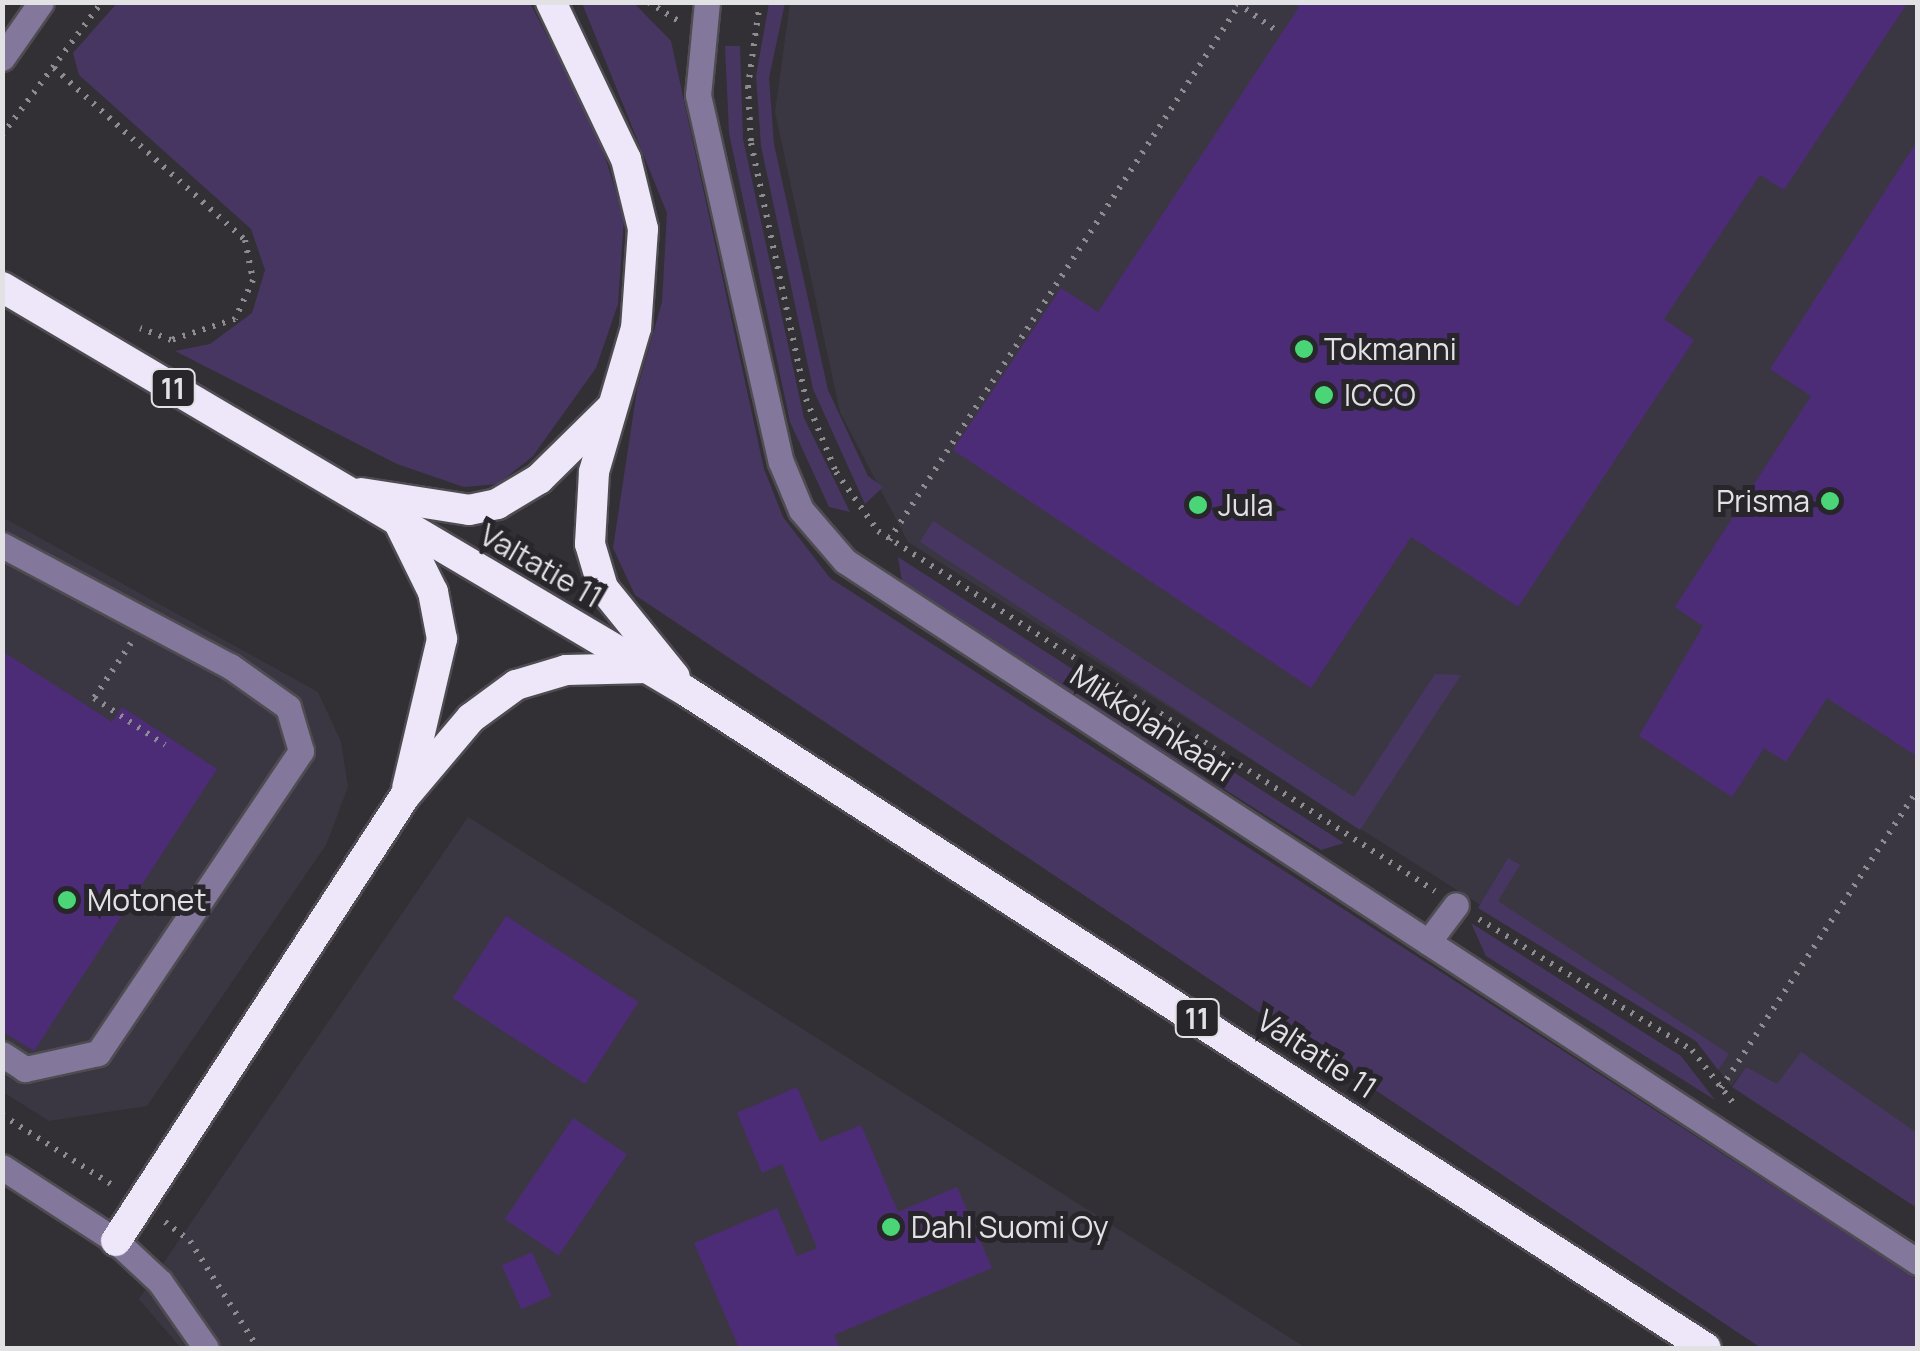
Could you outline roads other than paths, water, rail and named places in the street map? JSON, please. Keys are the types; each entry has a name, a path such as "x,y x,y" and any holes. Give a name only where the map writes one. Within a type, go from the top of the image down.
{"highway":[{"path":"551,2 620,145 643,229 636,328 611,408 588,514 596,571 686,691"},
{"name":"11","path":"2,287 400,525"},
{"path":"343,490 469,510 497,504 539,479 611,408"},
{"path":"400,525 434,592 442,639 405,796"},
{"name":"Valtatie 11","path":"400,525 648,668"},
{"path":"116,1240 405,796 471,718 516,685 566,670 648,668"},
{"name":"11","path":"648,668 686,691"},
{"name":"Valtatie 11","path":"686,691 1706,1348"}],"street":[{"path":"2,58 40,2"},
{"name":"Mikkolankaari","path":"708,2 698,96 782,462 801,510 845,562 1918,1262"},
{"path":"2,545 146,621 288,707 301,752 98,1053 25,1070 2,1054"},
{"path":"1428,942 1456,905"},
{"path":"2,1167 116,1240 160,1282 206,1348"}],"place":[{"name":"Tokmanni","path":"1304,349"},
{"name":"ICCO","path":"1324,395"},
{"name":"Prisma","path":"1830,501"},
{"name":"Jula","path":"1198,505"},
{"name":"Motonet","path":"67,900"},
{"name":"Dahl Suomi Oy","path":"891,1227"}]}
